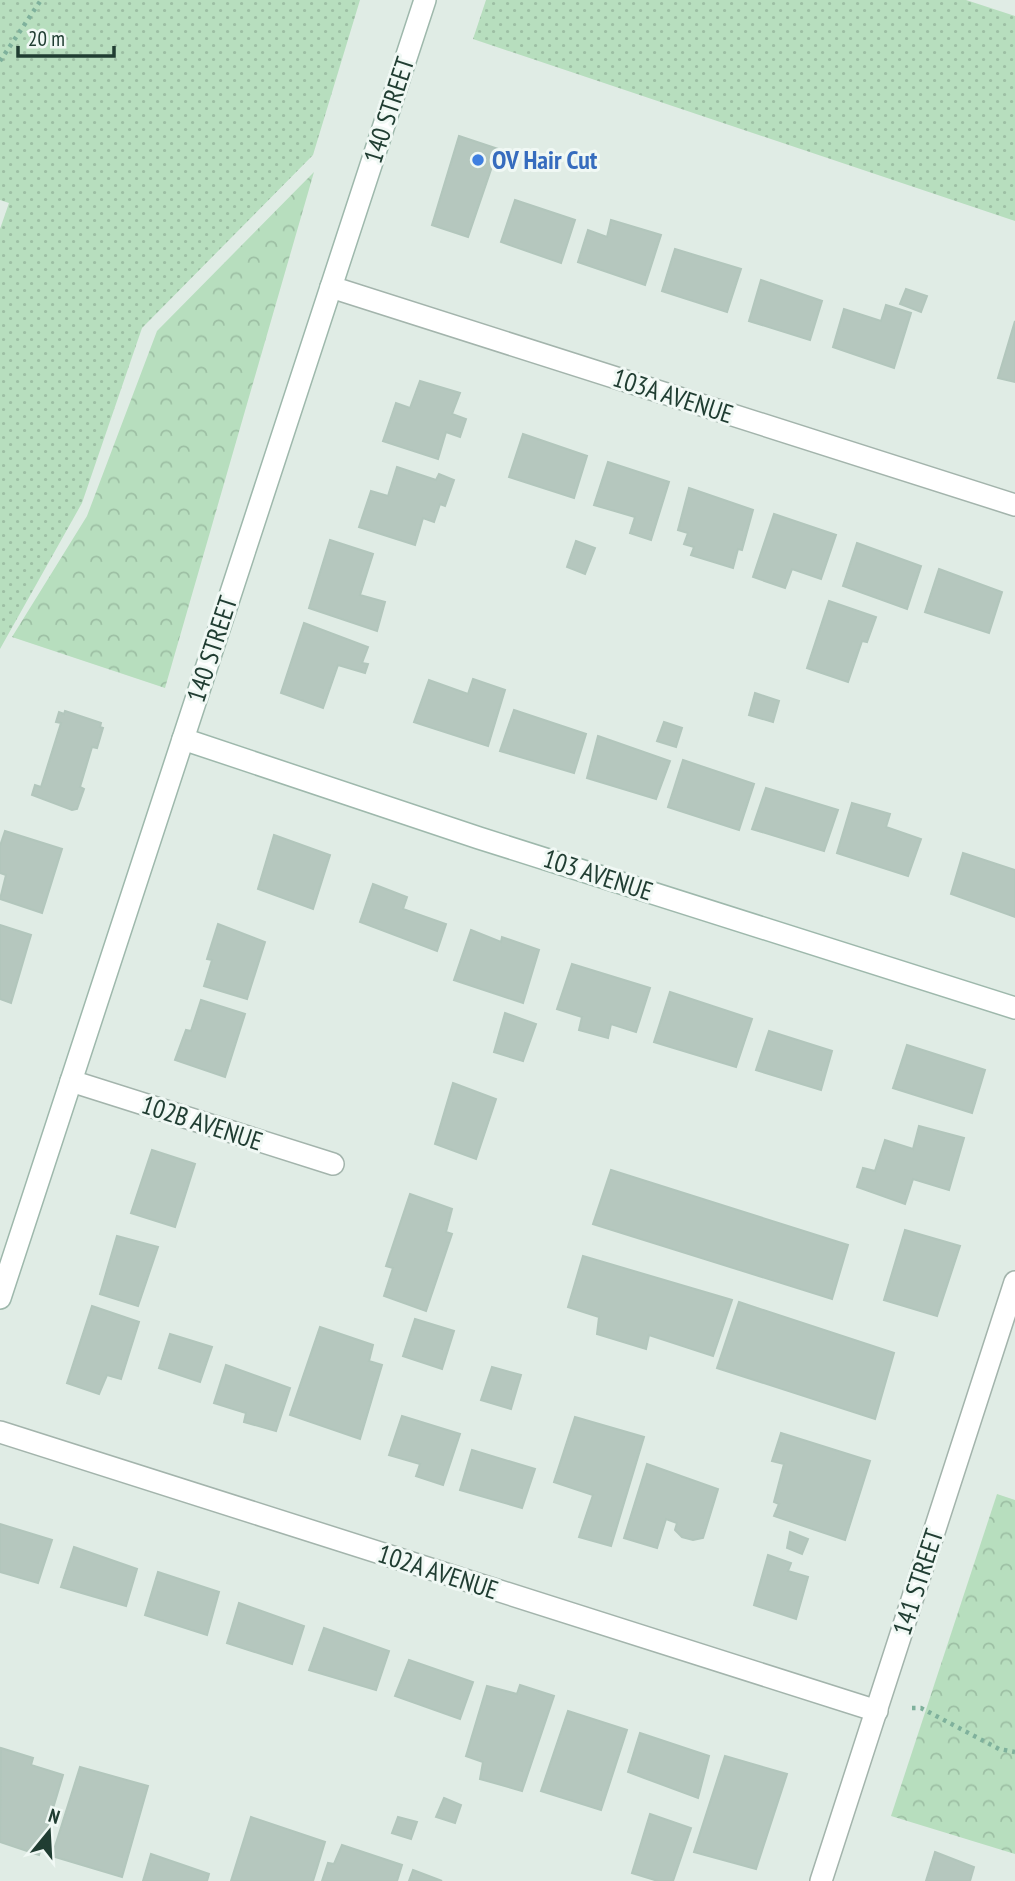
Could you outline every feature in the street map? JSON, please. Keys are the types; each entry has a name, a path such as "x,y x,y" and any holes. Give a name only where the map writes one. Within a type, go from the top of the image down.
{"street":[{"name":"140 STREET","path":"0,1298 425,0"},
{"name":"103A AVENUE","path":"331,287 1015,505"},
{"name":"103 AVENUE","path":"183,739 480,838 1015,1008"},
{"name":"102B AVENUE","path":"71,1081 333,1164"},
{"name":"141 STREET","path":"821,1881 1015,1282"},
{"name":"102A AVENUE","path":"0,1433 877,1711"}],"path":[{"path":"0,61 41,0"},
{"path":"912,1708 921,1708 999,1749 1015,1752"}],"green space":[{"path":"0,0 360,0 313,155 142,328 82,503 0,649 0,229 9,203 0,200"},
{"path":"486,0 966,0 1015,16 1015,221 473,39"},
{"path":"314,172 165,688 12,637 87,516 157,331"},
{"path":"997,1494 1015,1500 1015,1854 891,1816"}],"building":[{"path":"459,136 498,149 468,237 432,225"},
{"path":"515,200 575,220 561,263 501,242"},
{"path":"611,220 661,235 645,285 578,262 588,230 607,237"},
{"path":"675,249 741,269 727,312 662,291"},
{"path":"761,280 822,301 810,340 749,321"},
{"path":"906,289 927,296 921,312 900,304"},
{"path":"886,305 911,313 894,368 833,347 844,309 881,321"},
{"path":"1015,321 1015,382 998,378"},
{"path":"420,381 460,393 452,414 466,419 460,437 446,432 438,459 383,441 396,403 410,408"},
{"path":"523,434 587,456 574,498 509,477"},
{"path":"608,462 669,482 651,540 630,533 635,517 594,505"},
{"path":"397,467 436,480 439,474 454,480 445,506 440,504 434,522 423,518 415,545 359,527 371,491 388,496"},
{"path":"689,488 753,510 742,550 738,549 733,568 691,555 694,547 684,544 688,533 678,530"},
{"path":"774,514 836,535 821,579 792,569 785,588 753,577"},
{"path":"330,540 373,554 360,595 385,602 377,631 309,608"},
{"path":"576,541 595,548 585,574 567,567"},
{"path":"857,543 921,566 907,609 843,586"},
{"path":"939,569 1002,592 989,633 925,612"},
{"path":"829,601 876,617 867,642 862,641 848,682 807,668"},
{"path":"304,623 368,647 362,663 368,664 365,673 338,665 323,708 281,693"},
{"path":"473,679 505,690 488,746 414,722 429,680 468,694"},
{"path":"755,693 779,701 773,722 749,715"},
{"path":"514,710 586,734 574,773 500,751"},
{"path":"65,711 101,723 100,727 103,728 97,748 92,747 80,787 84,789 77,809 72,810 32,795 35,785 41,787 61,723 56,722 59,712 64,714"},
{"path":"664,722 682,728 676,747 657,741"},
{"path":"598,736 670,761 656,799 587,778"},
{"path":"683,760 754,784 739,830 668,807"},
{"path":"766,788 838,810 824,851 752,829"},
{"path":"852,803 890,814 886,827 921,839 908,876 837,853"},
{"path":"5,831 62,849 42,913 0,899 6,875 0,873 0,846"},
{"path":"274,835 330,855 313,909 258,889"},
{"path":"963,853 1015,870 1015,917 951,894"},
{"path":"373,884 407,897 403,909 446,924 437,951 360,922"},
{"path":"218,924 265,942 247,999 204,986 212,960 207,959"},
{"path":"0,925 31,935 11,1003 0,999"},
{"path":"471,930 501,942 502,937 539,950 523,1003 454,980"},
{"path":"572,964 650,988 636,1032 611,1024 608,1038 579,1030 582,1017 557,1009"},
{"path":"670,992 752,1019 736,1067 654,1042"},
{"path":"201,1000 245,1014 225,1077 175,1060 186,1030 191,1031"},
{"path":"505,1013 536,1024 523,1061 494,1052"},
{"path":"769,1031 832,1051 821,1090 756,1070"},
{"path":"907,1045 985,1070 972,1113 893,1088"},
{"path":"453,1083 496,1099 476,1159 435,1144"},
{"path":"919,1126 964,1138 949,1190 913,1179 905,1204 857,1187 863,1168 875,1171 885,1140 913,1149"},
{"path":"152,1150 195,1164 175,1227 131,1213"},
{"path":"611,1170 848,1245 832,1299 593,1224"},
{"path":"410,1194 452,1209 446,1232 452,1234 426,1311 384,1296 393,1268 386,1266"},
{"path":"905,1230 960,1246 937,1316 884,1300"},
{"path":"117,1236 158,1247 138,1306 100,1294"},
{"path":"583,1256 732,1300 713,1356 649,1335 646,1349 597,1334 599,1317 568,1307"},
{"path":"739,1302 894,1353 875,1419 717,1368"},
{"path":"92,1306 139,1322 121,1379 107,1375 99,1394 67,1383"},
{"path":"415,1319 454,1331 442,1369 403,1356"},
{"path":"320,1327 373,1345 369,1361 382,1365 360,1439 290,1415"},
{"path":"170,1334 212,1347 200,1382 159,1368"},
{"path":"226,1365 290,1388 276,1431 244,1422 246,1413 214,1403"},
{"path":"492,1367 521,1375 511,1409 481,1400"},
{"path":"402,1416 460,1434 443,1485 416,1476 420,1464 389,1455"},
{"path":"575,1417 644,1437 611,1546 579,1537 593,1495 554,1482"},
{"path":"781,1433 870,1461 845,1540 774,1516 779,1504 774,1502 784,1464 772,1461"},
{"path":"472,1450 535,1469 522,1508 460,1490"},
{"path":"647,1464 718,1489 703,1538 693,1540 682,1537 675,1530 677,1523 666,1519 657,1548 624,1538"},
{"path":"0,1524 52,1540 38,1583 0,1572"},
{"path":"790,1532 808,1539 802,1554 787,1548"},
{"path":"74,1547 137,1569 126,1606 61,1587"},
{"path":"768,1555 791,1563 788,1571 808,1577 796,1619 754,1605"},
{"path":"158,1572 219,1592 207,1635 145,1615"},
{"path":"239,1603 304,1626 292,1664 227,1643"},
{"path":"324,1628 389,1651 376,1690 309,1670"},
{"path":"409,1660 473,1682 460,1719 395,1696"},
{"path":"520,1685 554,1696 522,1791 480,1779 483,1762 466,1756 487,1686 517,1694"},
{"path":"568,1711 627,1730 601,1810 541,1791"},
{"path":"640,1733 709,1756 698,1798 628,1772"},
{"path":"1,1748 33,1758 31,1765 63,1775 39,1855 0,1842"},
{"path":"725,1756 787,1774 756,1869 694,1852"},
{"path":"80,1767 148,1786 122,1877 52,1856"},
{"path":"444,1798 461,1805 455,1823 436,1817"},
{"path":"650,1814 691,1828 673,1881 658,1881 632,1873"},
{"path":"251,1817 325,1842 313,1881 231,1881"},
{"path":"398,1817 417,1822 411,1839 392,1833"},
{"path":"342,1845 402,1865 397,1881 322,1881 328,1863 334,1864"},
{"path":"935,1852 974,1867 970,1881 926,1881"},
{"path":"151,1854 209,1874 207,1881 143,1881"},
{"path":"413,1870 442,1881 409,1881"}],"place":[{"name":"OV Hair Cut","path":"478,160"}]}
